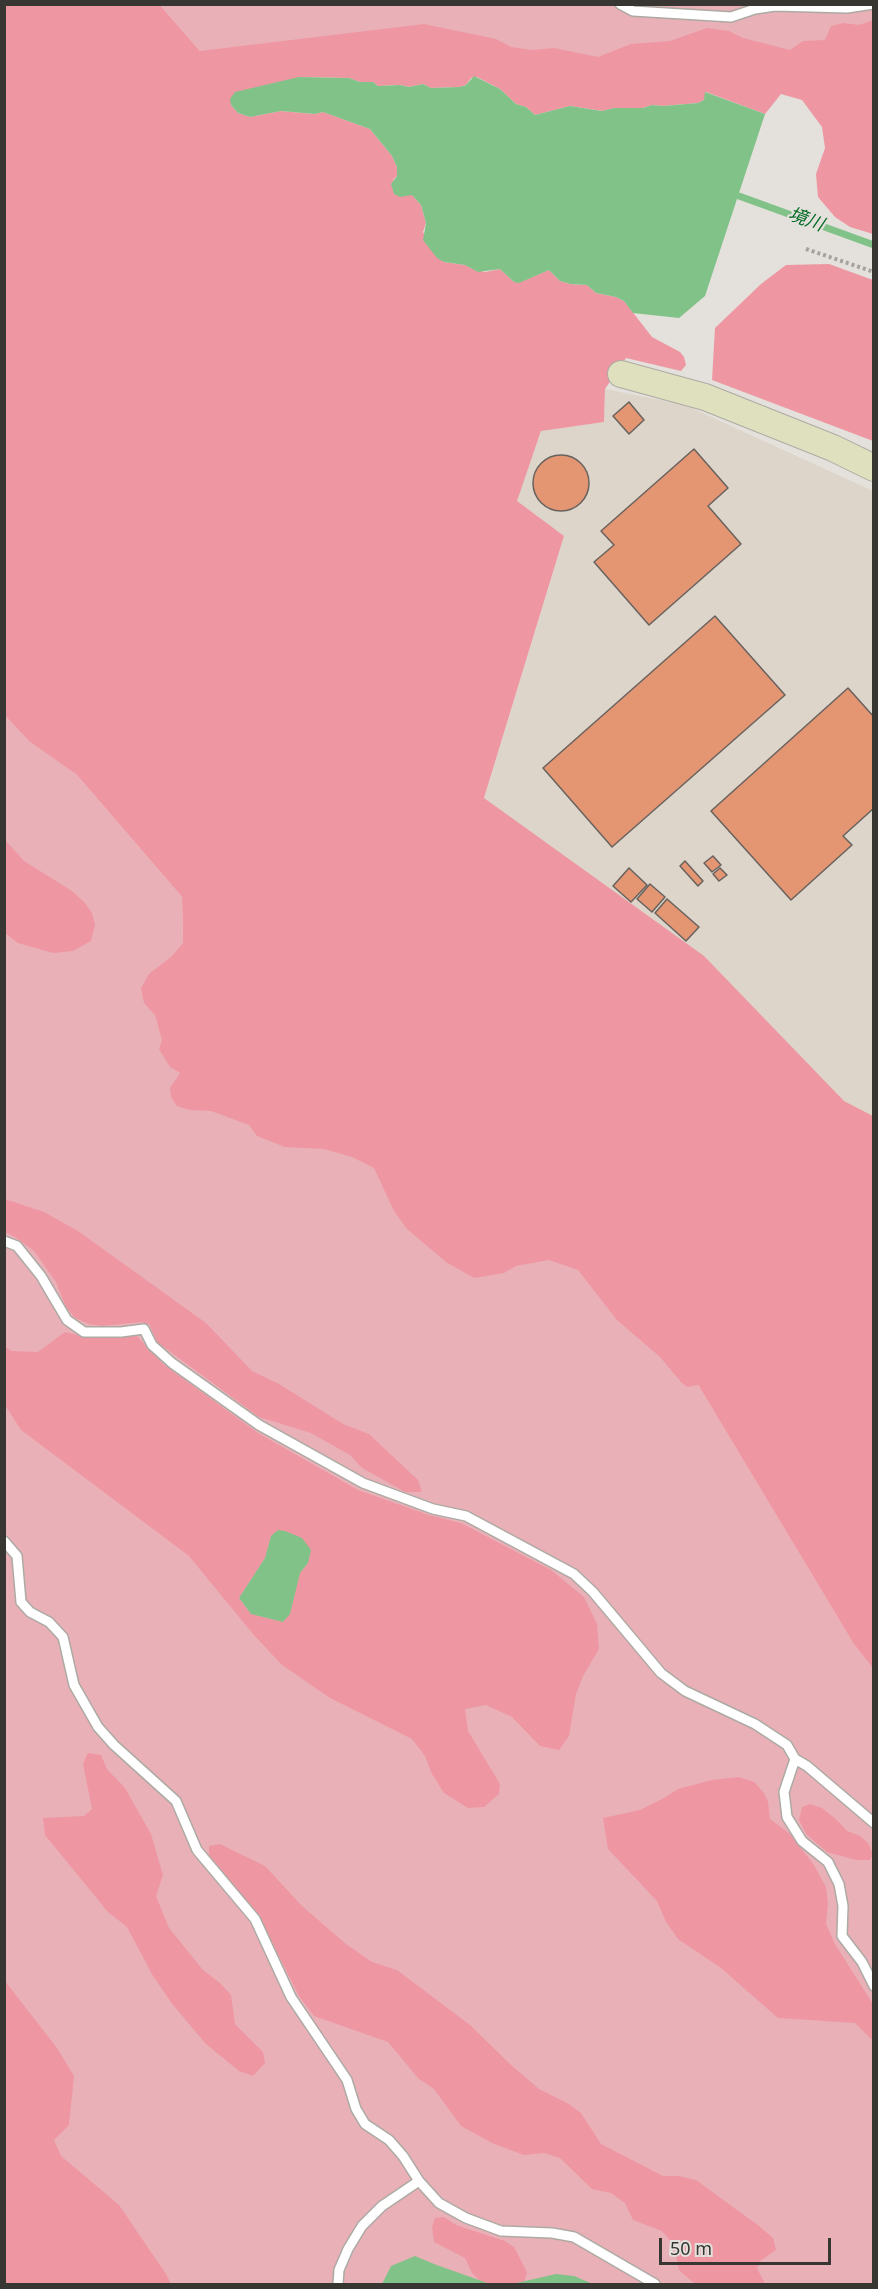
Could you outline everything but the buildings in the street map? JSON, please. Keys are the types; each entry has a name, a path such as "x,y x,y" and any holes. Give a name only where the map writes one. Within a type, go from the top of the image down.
{"street":[{"path":"621,374 705,397 833,448 873,468"}],"lane":[{"path":"620,4 633,10 731,17 755,9 775,6 847,8 873,4"},
{"path":"4,1241 17,1246 41,1276 67,1320 84,1332 122,1332 144,1329 152,1345 172,1363 259,1425 363,1483 433,1509 466,1516 574,1574 593,1592 661,1673 685,1690 755,1724 787,1745 795,1759 807,1766 873,1823"},
{"path":"4,1541 17,1556 21,1602 30,1612 49,1622 63,1637 74,1685 98,1726 114,1745 176,1802 197,1850 255,1919 291,1997 347,2080 356,2109 365,2124 388,2140 403,2156 419,2181 439,2203 466,2218 501,2231 552,2232 573,2237 655,2284"},
{"path":"795,1759 784,1792 788,1817 802,1841 828,1862 838,1884 843,1906 842,1936 862,1962 873,1986"},
{"path":"338,2284 339,2270 362,2226 382,2206 419,2181"}],"path":[{"path":"806,249 873,272"}],"shaded area":[{"path":"4,5 160,5 200,51 424,24 496,39 511,47 532,50 554,48 598,57 631,44 670,41 707,28 729,31 743,38 790,50 803,41 825,40 831,26 844,23 859,25 873,20 873,234 850,227 835,217 818,197 816,174 825,148 822,127 802,100 781,94 765,114 706,92 704,100 698,103 614,108 603,111 570,106 535,115 526,107 516,104 500,89 477,77 471,78 466,85 460,87 431,88 423,84 409,87 378,86 373,82 360,82 349,78 299,77 231,105 238,113 250,117 281,111 314,114 323,112 370,129 392,156 397,167 397,176 393,180 406,195 412,195 421,205 426,223 423,232 444,262 465,265 485,272 500,269 514,282 523,281 549,270 560,281 587,285 596,293 624,301 652,337 680,352 684,357 686,365 681,371 626,358 605,389 604,422 541,431 517,501 564,536 484,798 704,956 844,1101 873,1116 873,1668 853,1643 698,1385 687,1387 681,1382 660,1357 617,1320 578,1270 549,1260 516,1266 504,1273 474,1278 446,1262 407,1229 394,1211 374,1168 352,1157 324,1149 285,1147 257,1136 249,1125 211,1111 189,1110 177,1106 171,1097 170,1088 180,1073 170,1067 159,1049 162,1040 155,1015 144,1003 141,988 149,974 172,956 183,943 182,897 76,774 29,741 5,715"},
{"path":"160,5 873,5 873,45 641,69 200,51"},
{"path":"474,76 500,89 516,104 526,107 535,115 570,106 602,111 614,108 698,103 704,100 705,92 765,114 705,296 679,318 633,313 624,301 596,293 587,285 560,281 549,270 519,283 514,282 500,269 478,272 465,265 444,262 437,258 423,240 426,223 421,205 412,195 400,197 394,194 391,184 397,176 397,167 392,156 370,129 323,112 315,114 281,111 250,117 238,113 231,105 230,99 235,92 299,77 349,78 360,82 373,82 378,86 409,87 423,84 431,88 460,87 466,85"},
{"path":"829,264 873,280 873,441 712,380 715,328 761,284 786,265"},
{"path":"605,389 685,405 873,491 873,1116 844,1101 484,798 564,537 516,501 542,430 604,422"},
{"path":"5,683 76,774 182,897 183,943 630,1272 853,1643 874,1668 873,2284 5,2284"},
{"path":"5,840 24,861 72,891 84,902 92,913 95,925 91,941 73,951 53,953 18,943 5,933"},
{"path":"5,1199 44,1212 78,1231 206,1323 252,1371 279,1384 343,1424 369,1434 418,1480 422,1492 405,1492 362,1468 350,1455 311,1433 259,1417 157,1342 149,1324 142,1322 102,1326 75,1318 66,1307 56,1282 34,1251 5,1232"},
{"path":"65,1332 91,1338 137,1336 163,1364 258,1433 358,1490 429,1515 461,1523 551,1570 584,1597 597,1624 599,1649 583,1676 576,1694 569,1736 559,1750 540,1746 512,1717 486,1705 465,1709 468,1731 500,1784 499,1794 484,1807 468,1808 444,1793 432,1774 425,1756 412,1739 330,1698 282,1665 253,1634 189,1556 21,1430 5,1405 4,1346 11,1351 38,1352","holes":["271,1536 308,1563 300,1573 283,1622 251,1614 239,1598 265,1558"]},
{"path":"278,1530 302,1538 311,1550 308,1563 300,1573 290,1614 283,1622 251,1614 239,1598 265,1558 271,1536"},
{"path":"88,1753 101,1755 107,1769 125,1788 151,1834 163,1875 156,1896 169,1928 203,1970 231,1995 235,2024 263,2052 265,2063 253,2076 239,2071 206,2044 173,2005 153,1976 127,1927 108,1912 45,1835 43,1818 84,1816 92,1809 83,1764"},
{"path":"739,1777 754,1782 764,1793 768,1802 770,1819 790,1834 814,1865 826,1887 828,1903 826,1924 835,1944 873,2004 873,2041 855,2023 778,2018 721,1968 678,1939 666,1922 657,1901 608,1849 603,1818 640,1810 678,1789 712,1780"},
{"path":"810,1804 822,1808 847,1831 860,1836 868,1843 873,1854 870,1860 856,1860 827,1852 806,1834 799,1820 802,1807"},
{"path":"220,1844 265,1866 302,1906 346,1944 372,1962 397,1970 470,2025 539,2089 569,2104 581,2113 601,2144 663,2176 679,2176 696,2180 759,2226 773,2238 776,2250 760,2261 757,2268 765,2284 695,2284 679,2270 673,2244 662,2231 633,2220 625,2203 611,2193 592,2189 560,2158 544,2153 524,2155 494,2144 461,2126 434,2089 418,2078 388,2042 314,2016 299,1996 259,1917 209,1855 209,1846"},
{"path":"5,1981 57,2048 74,2076 69,2125 54,2140 61,2156 119,2205 171,2284 5,2284"},
{"path":"444,2217 456,2225 505,2241 514,2247 527,2272 524,2282 490,2284 481,2282 472,2273 465,2258 434,2242 432,2227 435,2218"},
{"path":"415,2256 490,2284 382,2284 391,2266"},
{"path":"556,2274 574,2276 593,2284 512,2284"}],"waterway":[{"name":"境川","path":"739,196 874,245"}]}
